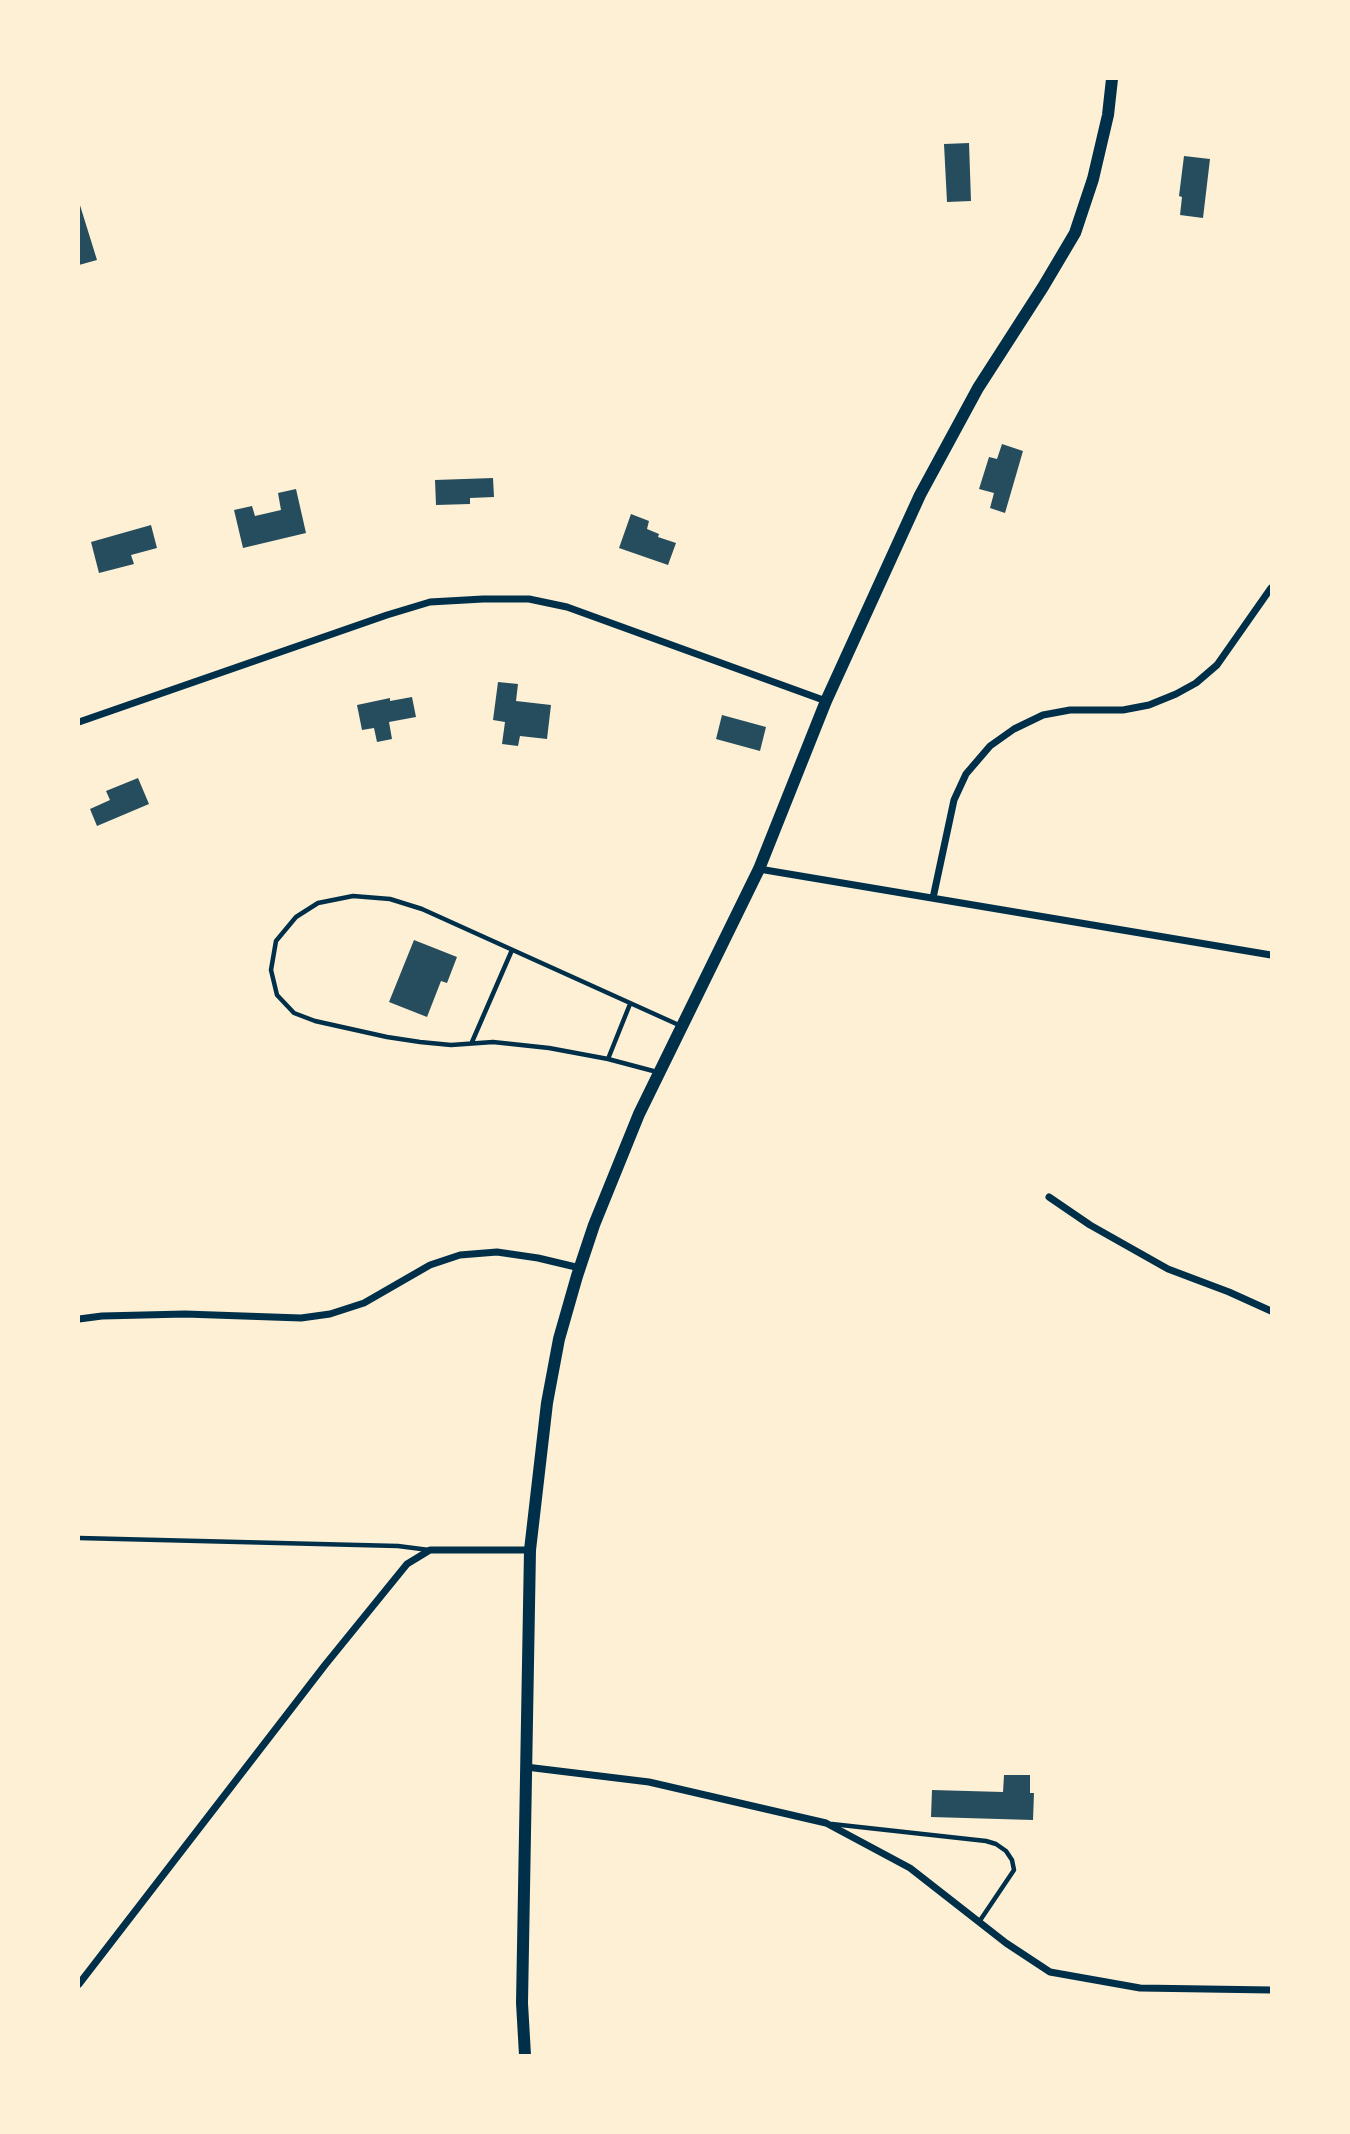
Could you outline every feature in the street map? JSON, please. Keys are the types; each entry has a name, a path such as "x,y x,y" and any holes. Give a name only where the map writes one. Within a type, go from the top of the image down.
{"street":[{"path":"525,2055 522,2003 530,1550 547,1403 559,1339 580,1268 594,1225 639,1114 759,869 826,701 920,495 978,388 1074,233 1093,179 1108,115 1112,79"},
{"path":"933,898 954,800 966,774 990,746 1014,729 1043,715 1070,710 1136,708 1176,694 1196,683 1216,665 1271,588"},
{"path":"79,722 387,615 430,602 483,599 529,599 567,607 826,701"},
{"path":"759,869 1271,955"},
{"path":"1049,1196 1090,1225 1168,1269 1271,1311"},
{"path":"79,1319 186,1314 301,1318 330,1314 364,1303 430,1265 460,1255 497,1252 580,1268"},
{"path":"79,1984 407,1564 430,1550 530,1550"},
{"path":"526,1767 649,1782 826,1823 910,1868 1006,1943 1050,1972 1140,1988 1271,1990"}],"lane":[{"path":"659,1073 608,1059 517,1043 472,1042 451,1045 387,1037 315,1021 294,1013 277,995 271,970 276,941 296,917 318,903 353,896 390,899 422,909 682,1026"},
{"path":"472,1042 512,950"},
{"path":"608,1059 630,1004"},
{"path":"79,1538 398,1546 430,1550"},
{"path":"826,1823 996,1844 1013,1860 1014,1870 979,1922"}],"building":[{"path":"969,143 971,201 947,202 944,144"},
{"path":"1184,156 1210,159 1203,218 1180,215 1182,197 1179,196"},
{"path":"79,202 97,260 79,265"},
{"path":"1002,444 1023,451 1005,513 990,508 994,493 979,489 989,457 997,459"},
{"path":"493,478 494,497 470,498 470,504 436,505 435,480"},
{"path":"296,489 306,533 243,548 234,510 252,506 255,516 281,510 278,493"},
{"path":"631,514 649,521 647,529 659,534 658,537 676,543 668,565 619,548"},
{"path":"151,525 157,548 131,555 134,564 99,573 91,542"},
{"path":"498,682 518,684 516,701 551,705 547,739 520,736 518,746 502,744 505,722 493,720"},
{"path":"412,697 416,717 389,722 392,739 377,742 374,728 362,730 357,705 390,698 390,701"},
{"path":"722,715 766,727 760,751 716,739"},
{"path":"138,778 149,804 97,826 90,809 110,800 106,791"},
{"path":"414,940 457,957 447,983 441,981 427,1017 389,1002"},
{"path":"1004,1775 1030,1775 1030,1793 1034,1793 1033,1820 931,1817 932,1790 1003,1792"}]}
